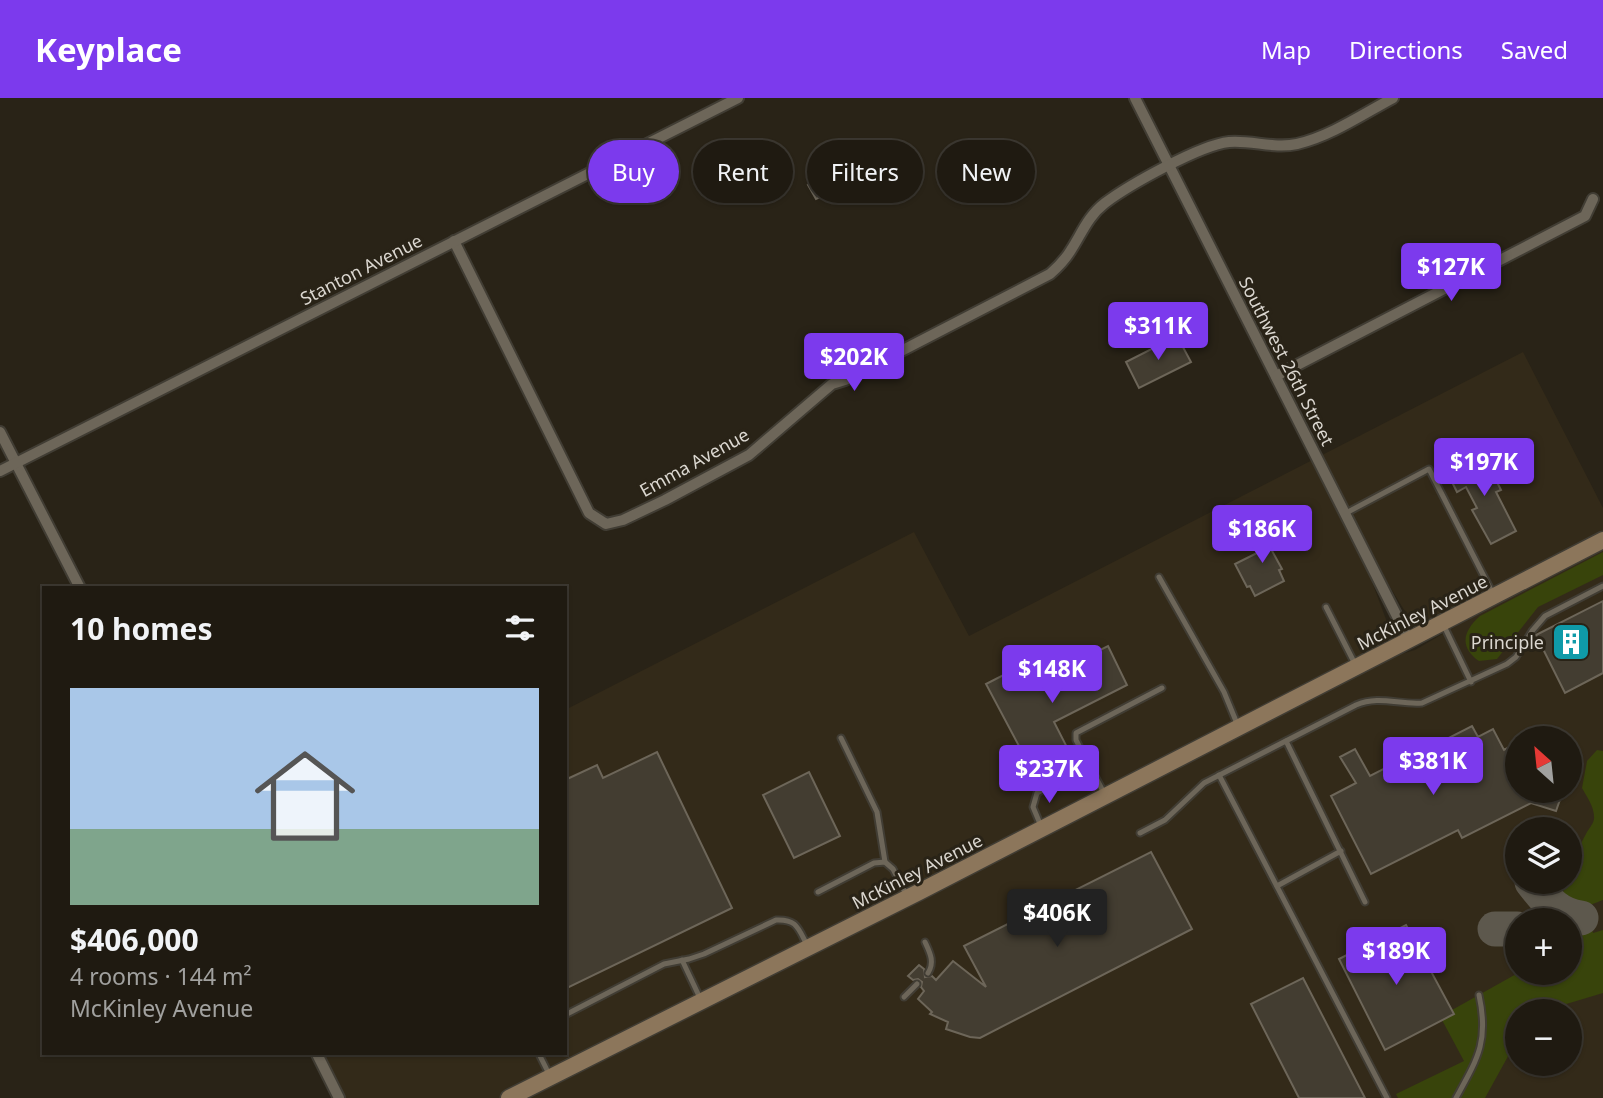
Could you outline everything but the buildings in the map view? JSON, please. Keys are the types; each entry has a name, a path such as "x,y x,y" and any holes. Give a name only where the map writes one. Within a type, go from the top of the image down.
{"main road":[{"name":"McKinley Avenue","path":"509,1098 908,898 1603,540"}],"street":[{"name":"Stanton Avenue","path":"0,471 738,98"},
{"name":"Southwest 26th Street","path":"1135,98 1409,640"},
{"name":"Emma Avenue","path":"454,241 589,513 606,524 623,520 749,456 832,384 845,380 1043,278 1063,262 1082,229 1105,204 1169,166 1210,146 1226,142 1276,146 1308,141 1393,98"},
{"path":"1276,376 1585,216 1593,199"},
{"path":"0,432 79,586"},
{"path":"318,1055 339,1098"}],"lane":[{"path":"1345,513 1429,469 1495,596"},
{"path":"1159,577 1224,692 1239,728"},
{"path":"1140,834 1165,820 1190,794 1219,775 1365,701 1377,699 1422,703 1497,670 1516,657 1545,616 1603,586"},
{"path":"1326,607 1357,667"},
{"path":"1443,624 1471,682"},
{"path":"1105,796 1076,740 1076,733 1162,688"},
{"path":"841,737 877,812 884,862"},
{"path":"1286,741 1365,902"},
{"path":"1042,829 1033,807 1037,793 1088,765"},
{"path":"1219,775 1387,1098"},
{"path":"1277,887 1341,852"},
{"path":"818,892 874,863 884,862 893,869 908,898"},
{"path":"567,1014 664,964 704,954 776,920 788,919 797,925 808,948"},
{"path":"925,942 932,956 928,973"},
{"path":"682,960 702,1001"},
{"path":"904,998 917,984"},
{"path":"1456,1098 1481,1044 1484,1028 1479,995"},
{"path":"539,1055 550,1077"}],"shaded area":[{"path":"1523,352 1603,508 1603,1098 339,1098 318,1055 567,1055 567,709 914,532 969,636","holes":["1348,518 1409,618 1443,624 1596,545 1415,650 1358,667 1389,636 1390,630"]}],"green space":[{"path":"1603,552 1603,575 1538,607 1497,659 1479,661 1468,650 1467,633 1480,616"},
{"path":"1597,750 1603,751 1603,900 1579,906 1570,903 1563,894 1582,894 1582,842 1594,819 1592,807 1582,788 1587,761"},
{"path":"1591,925 1593,933 1603,930 1603,993 1582,999 1505,999 1505,1062 1485,1098 1398,1098 1396,1094 1464,1061 1442,1020 1454,1014 1452,1010 1505,980 1505,985 1582,985 1582,928"}],"taxiway":[{"path":"1542,894 1557,908"},
{"path":"1495,929 1505,929"}],"place":[{"name":"Principle","path":"1571,642"}]}
